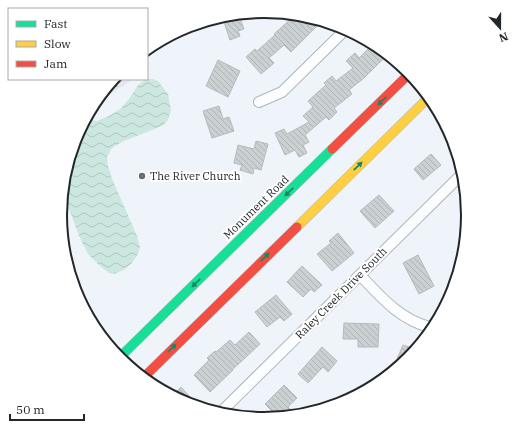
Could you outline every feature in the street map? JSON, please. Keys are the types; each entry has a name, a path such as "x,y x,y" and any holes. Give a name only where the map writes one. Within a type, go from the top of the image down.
{"main road":[{"name":"Monument Road","path":"124,353 405,78"},
{"path":"147,374 425,101"}],"street":[{"path":"259,102 282,92 341,34"},
{"name":"Raley Creek Drive South","path":"225,408 457,179"},
{"path":"360,275 394,310 426,326"}],"green space":[{"path":"121,80 132,80 107,97"}],"water":[{"path":"148,79 158,81 168,94 171,110 168,120 162,126 124,141 112,148 107,157 108,166 113,181 137,236 140,247 138,254 132,263 124,270 114,274 109,273 88,254 79,236 67,202 77,152 91,120 97,121 120,109 138,85"}],"building":[{"path":"240,20 244,29 238,31 240,36 230,40 224,22"},
{"path":"290,20 317,26 291,52 284,45 269,58 274,63 261,74 246,57 255,49 257,51 275,35 274,34"},
{"path":"369,48 383,59 364,78 349,90 352,94 334,108 337,112 329,120 326,117 305,135 309,142 303,145 307,153 299,157 295,150 285,155 275,133 284,129 287,134 309,122 303,116 313,107 308,101 326,85 324,83 332,76 336,81 353,68 346,61 355,53 359,58"},
{"path":"218,60 240,71 228,97 206,86"},
{"path":"219,106 223,119 229,117 234,131 212,138 203,111"},
{"path":"256,141 268,144 261,170 254,168 253,174 240,170 242,165 234,163 238,145 254,149"},
{"path":"431,154 441,165 423,180 414,169"},
{"path":"379,195 394,211 375,228 360,211"},
{"path":"338,233 354,253 332,271 317,254 331,243 329,241"},
{"path":"418,255 434,286 419,294 403,263"},
{"path":"302,266 322,285 314,292 311,289 303,297 287,282"},
{"path":"276,295 292,314 284,321 280,317 267,327 255,312"},
{"path":"344,323 379,324 378,347 358,347 358,339 343,339"},
{"path":"249,332 260,344 210,392 194,375 209,360 207,358 215,351 216,352 230,340 235,345"},
{"path":"403,345 410,347 398,359"},
{"path":"322,347 337,361 328,372 323,367 308,383 298,374"},
{"path":"284,385 297,398 288,407 291,410 273,412 265,404"},
{"path":"181,387 191,398 177,392"}],"traffic: fast":[{"path":"124,353 332,149"}],"traffic: slow":[{"path":"297,227 425,101"}],"traffic: jam":[{"path":"332,149 405,78"},
{"path":"148,374 297,227"}],"place":[{"name":"The River Church","path":"142,176"}]}
